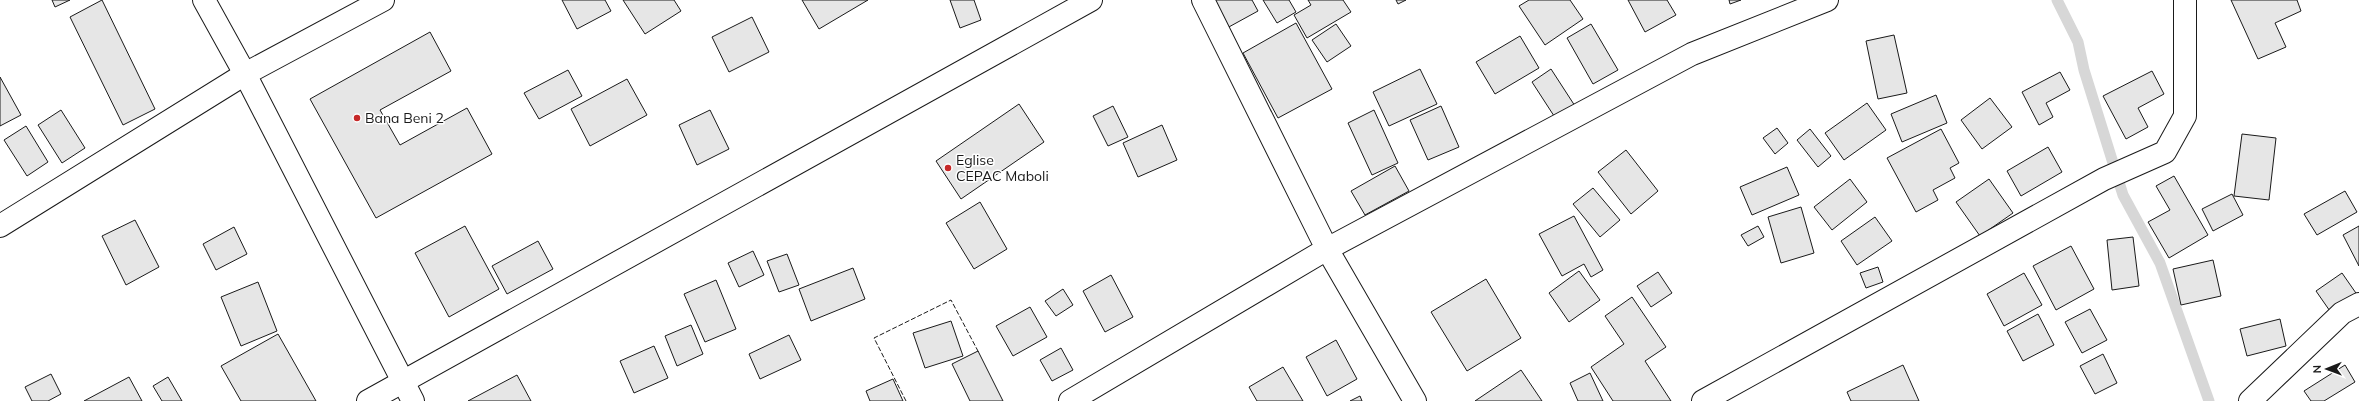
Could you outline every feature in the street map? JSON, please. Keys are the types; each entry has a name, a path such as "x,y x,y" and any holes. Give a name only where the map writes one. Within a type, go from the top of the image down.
{"main road":[{"path":"204,0 245,74 413,401"},
{"path":"0,226 245,74 383,0"},
{"path":"368,401 1091,0"},
{"path":"1202,0 1327,249 1415,401"},
{"path":"1070,401 1327,249 1692,54 1827,0"},
{"path":"1703,401 2113,174 2165,152 2184,116 2185,0"},
{"path":"2250,401 2342,313 2359,304"}],"building":[{"path":"52,0 70,0 55,7"},
{"path":"102,0 155,109 123,125 70,17"},
{"path":"562,0 605,0 611,11 577,29"},
{"path":"623,0 674,0 681,11 645,34"},
{"path":"802,0 868,0 819,29"},
{"path":"950,0 974,0 981,20 960,28"},
{"path":"1212,0 1252,0 1258,11 1227,28"},
{"path":"1263,0 1289,0 1296,12 1277,23"},
{"path":"1308,0 1343,0 1351,12 1307,38 1294,15 1311,5"},
{"path":"1396,0 1406,0 1398,4"},
{"path":"1529,0 1570,0 1583,19 1545,45 1519,6"},
{"path":"1628,0 1667,0 1676,15 1645,32"},
{"path":"1729,0 1741,0 1730,4"},
{"path":"2231,0 2297,0 2301,11 2275,23 2286,47 2258,59"},
{"path":"752,17 769,52 729,72 712,37"},
{"path":"1296,23 1332,89 1278,118 1243,53"},
{"path":"1336,24 1351,46 1327,62 1312,40"},
{"path":"1591,24 1618,70 1593,84 1567,38"},
{"path":"430,32 451,71 380,110 400,145 467,108 492,154 376,218 310,99"},
{"path":"1894,35 1907,93 1878,99 1866,41"},
{"path":"1520,36 1539,68 1495,94 1476,62"},
{"path":"1420,69 1437,104 1389,126 1373,92"},
{"path":"1551,69 1575,106 1556,119 1532,82"},
{"path":"568,70 582,96 539,119 524,93"},
{"path":"2152,71 2164,94 2138,108 2148,127 2126,139 2103,96"},
{"path":"2060,72 2070,90 2046,103 2053,117 2039,125 2022,92"},
{"path":"0,77 21,115 0,126"},
{"path":"627,79 647,115 590,146 571,109"},
{"path":"1936,95 1947,123 1902,142 1891,114"},
{"path":"1990,98 2012,127 1982,149 1961,120"},
{"path":"1867,103 1886,130 1844,160 1825,133"},
{"path":"1019,104 1044,142 961,199 936,161"},
{"path":"1113,106 1128,137 1108,146 1093,116"},
{"path":"1441,106 1459,147 1428,160 1410,120"},
{"path":"61,110 85,148 62,163 38,125"},
{"path":"710,110 729,149 697,165 679,125"},
{"path":"1374,110 1398,163 1372,175 1348,123"},
{"path":"1162,125 1177,160 1138,177 1123,143"},
{"path":"26,126 48,162 27,176 4,140"},
{"path":"1777,128 1788,143 1775,154 1763,138"},
{"path":"1810,129 1831,156 1818,167 1797,140"},
{"path":"1941,129 1959,163 1950,168 1955,178 1933,190 1938,200 1916,212 1887,158"},
{"path":"2242,134 2276,138 2269,200 2234,196"},
{"path":"2048,147 2062,172 2021,196 2007,171"},
{"path":"1626,150 1658,191 1631,214 1598,172"},
{"path":"1395,166 1409,191 1365,215 1351,191"},
{"path":"1787,167 1799,195 1752,215 1740,187"},
{"path":"2174,176 2208,235 2169,258 2148,222 2170,210 2156,186"},
{"path":"1850,179 1867,202 1832,230 1814,207"},
{"path":"1989,179 2013,213 1980,236 1956,202"},
{"path":"1593,188 1620,220 1600,237 1573,204"},
{"path":"2345,191 2357,212 2317,235 2304,214"},
{"path":"2232,194 2243,215 2213,231 2202,209"},
{"path":"980,202 1007,249 974,269 946,223"},
{"path":"1801,207 1814,253 1781,263 1768,217"},
{"path":"1574,216 1603,270 1591,277 1584,264 1562,276 1539,234"},
{"path":"1875,217 1892,241 1857,265 1841,241"},
{"path":"135,220 159,267 126,285 102,236"},
{"path":"465,226 499,289 449,317 415,253"},
{"path":"1758,226 1764,237 1748,246 1741,235"},
{"path":"2359,226 2359,266 2343,235"},
{"path":"234,227 247,254 216,270 203,244"},
{"path":"2133,237 2139,286 2112,290 2107,240"},
{"path":"538,241 553,269 507,294 492,266"},
{"path":"2071,246 2094,289 2056,310 2033,266"},
{"path":"753,251 764,275 739,287 728,263"},
{"path":"787,254 799,285 779,292 767,261"},
{"path":"2213,260 2221,296 2181,305 2173,269"},
{"path":"1878,267 1883,282 1866,288 1860,273"},
{"path":"853,268 865,299 811,321 799,289"},
{"path":"1579,271 1600,300 1569,322 1549,293"},
{"path":"1658,272 1672,293 1651,307 1637,286"},
{"path":"2024,273 2042,305 2004,326 1987,294"},
{"path":"2342,273 2358,296 2332,314 2316,291"},
{"path":"1111,275 1133,317 1105,332 1083,291"},
{"path":"1486,279 1521,338 1467,371 1431,312"},
{"path":"716,280 736,329 705,342 684,294"},
{"path":"258,282 277,331 241,346 221,297"},
{"path":"1063,289 1073,305 1056,316 1045,301"},
{"path":"1632,297 1666,347 1645,361 1671,401 1613,401 1591,367 1624,344 1605,316"},
{"path":"1030,307 1047,337 1013,356 996,326"},
{"path":"2090,309 2107,340 2082,353 2065,322"},
{"path":"2038,314 2054,345 2023,361 2007,331"},
{"path":"2280,319 2286,346 2247,356 2240,329"},
{"path":"951,321 963,356 925,368 913,333"},
{"path":"691,325 703,354 677,366 665,336"},
{"path":"278,334 316,401 241,401 221,366"},
{"path":"789,335 801,360 760,379 749,354"},
{"path":"1336,340 1357,379 1327,396 1306,357"},
{"path":"654,346 668,378 634,393 620,361"},
{"path":"1061,348 1073,370 1052,381 1040,360"},
{"path":"978,351 1003,401 970,401 952,364"},
{"path":"2103,354 2117,383 2095,394 2080,366"},
{"path":"1903,365 1919,401 1851,401 1847,392"},
{"path":"2345,365 2355,382 2324,401 2311,401 2304,391"},
{"path":"1283,367 1303,401 1257,401 1249,387"},
{"path":"1521,370 1542,401 1475,401"},
{"path":"1590,373 1603,401 1578,401 1570,383"},
{"path":"51,374 61,394 48,401 32,401 25,387"},
{"path":"517,375 531,401 468,401"},
{"path":"129,377 142,401 84,401"},
{"path":"168,377 182,401 162,401 153,386"},
{"path":"893,379 903,401 870,401 866,391"},
{"path":"1360,396 1362,401 1350,401"}],"waterway":[{"path":"2057,0 2078,42 2084,70 2123,195 2160,263 2209,401"}],"fence":[{"path":"906,401 874,338 951,300 979,353"}],"place":[{"name":"Bana Beni 2","path":"357,118"},
{"name":"Eglise CEPAC Maboli","path":"948,168"}]}
